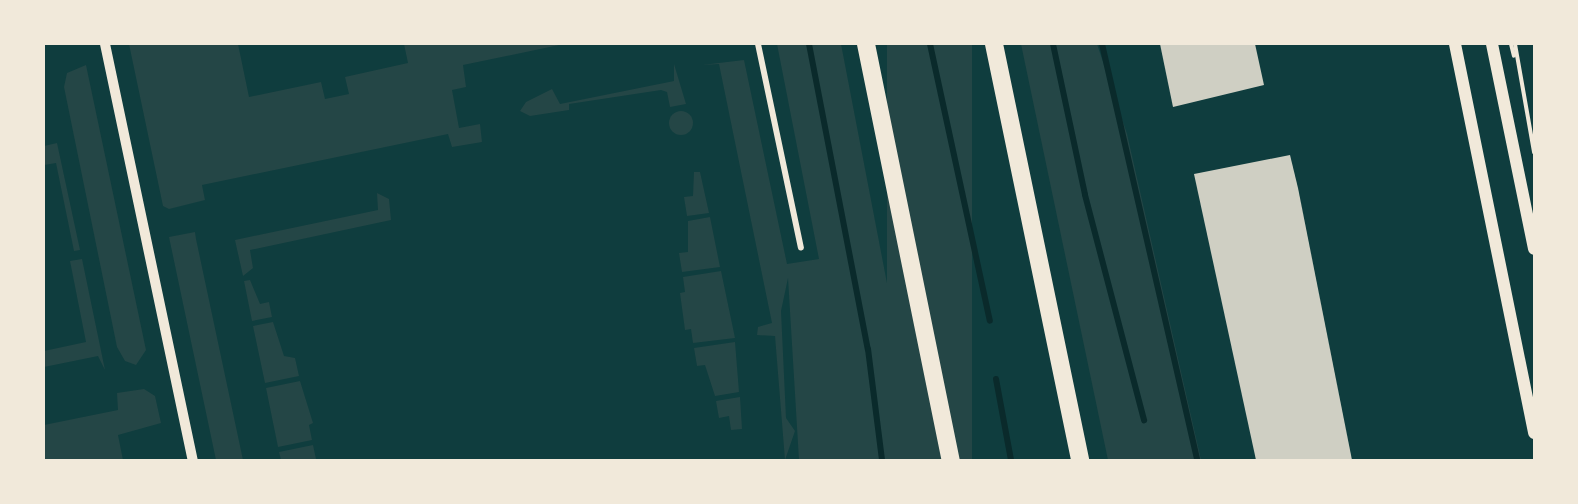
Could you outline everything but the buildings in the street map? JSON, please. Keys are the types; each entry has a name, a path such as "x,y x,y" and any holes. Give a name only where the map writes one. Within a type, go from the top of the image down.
{"highway":[{"path":"866,44 951,460"},
{"path":"994,44 1080,460"}],"main road":[{"path":"1455,44 1534,433"},
{"path":"1492,44 1534,249"}],"street":[{"path":"105,44 193,460"},
{"path":"758,44 801,248"}],"path":[{"path":"1510,44 1517,62"},
{"path":"1515,44 1534,152"}],"shaded area":[{"path":"129,44 238,44 249,97 321,82 325,99 349,94 345,77 408,63 404,44 564,44 463,65 466,87 452,90 459,128 480,124 482,142 452,147 448,134 202,185 205,200 169,209 163,206"},
{"path":"777,44 841,44 921,460 799,460 788,278 781,311 786,418 795,431 785,460 775,336 757,335 758,327 772,323 719,64 702,65 744,60 787,264 819,259"},
{"path":"887,44 972,44 972,460 887,460"},
{"path":"1021,44 1097,44 1127,134 1201,460 1108,460"},
{"path":"674,64 686,104 670,107 667,92 661,90 569,104 569,110 530,116 520,111 526,102 552,89 560,104 674,81"},
{"path":"86,65 146,350 136,365 125,361 117,347 64,87 67,73"},
{"path":"681,111 686,112 692,118 692,128 686,134 681,135 676,134 670,128 669,123 670,118 676,112"},
{"path":"57,143 80,250 74,251 56,163 44,165 44,146"},
{"path":"694,172 700,172 709,213 687,216 684,197 693,196"},
{"path":"377,193 389,199 391,220 250,250 253,268 243,276 235,240 378,210"},
{"path":"710,217 720,267 682,272 679,253 688,252 688,221"},
{"path":"195,232 243,460 216,460 169,237"},
{"path":"82,259 105,370 98,356 44,367 44,351 86,342 70,261"},
{"path":"721,271 735,338 693,343 691,329 685,330 680,293 685,292 683,277"},
{"path":"250,280 260,304 269,302 272,317 252,321 244,281"},
{"path":"273,322 284,356 295,358 299,376 265,383 253,326"},
{"path":"735,342 739,392 715,396 705,365 697,366 694,348"},
{"path":"300,381 313,423 309,425 312,440 278,447 266,388"},
{"path":"144,389 155,396 161,423 118,435 123,460 44,460 44,425 118,410 117,393"},
{"path":"740,397 742,429 731,430 729,416 719,418 716,401"},
{"path":"313,445 316,459 281,460 279,452"}],"waterway":[{"path":"809,44 868,349 882,460"},
{"path":"930,44 990,321"},
{"path":"1053,44 1085,195 1144,420"},
{"path":"1102,44 1197,460"},
{"path":"996,379 1011,460"}]}
